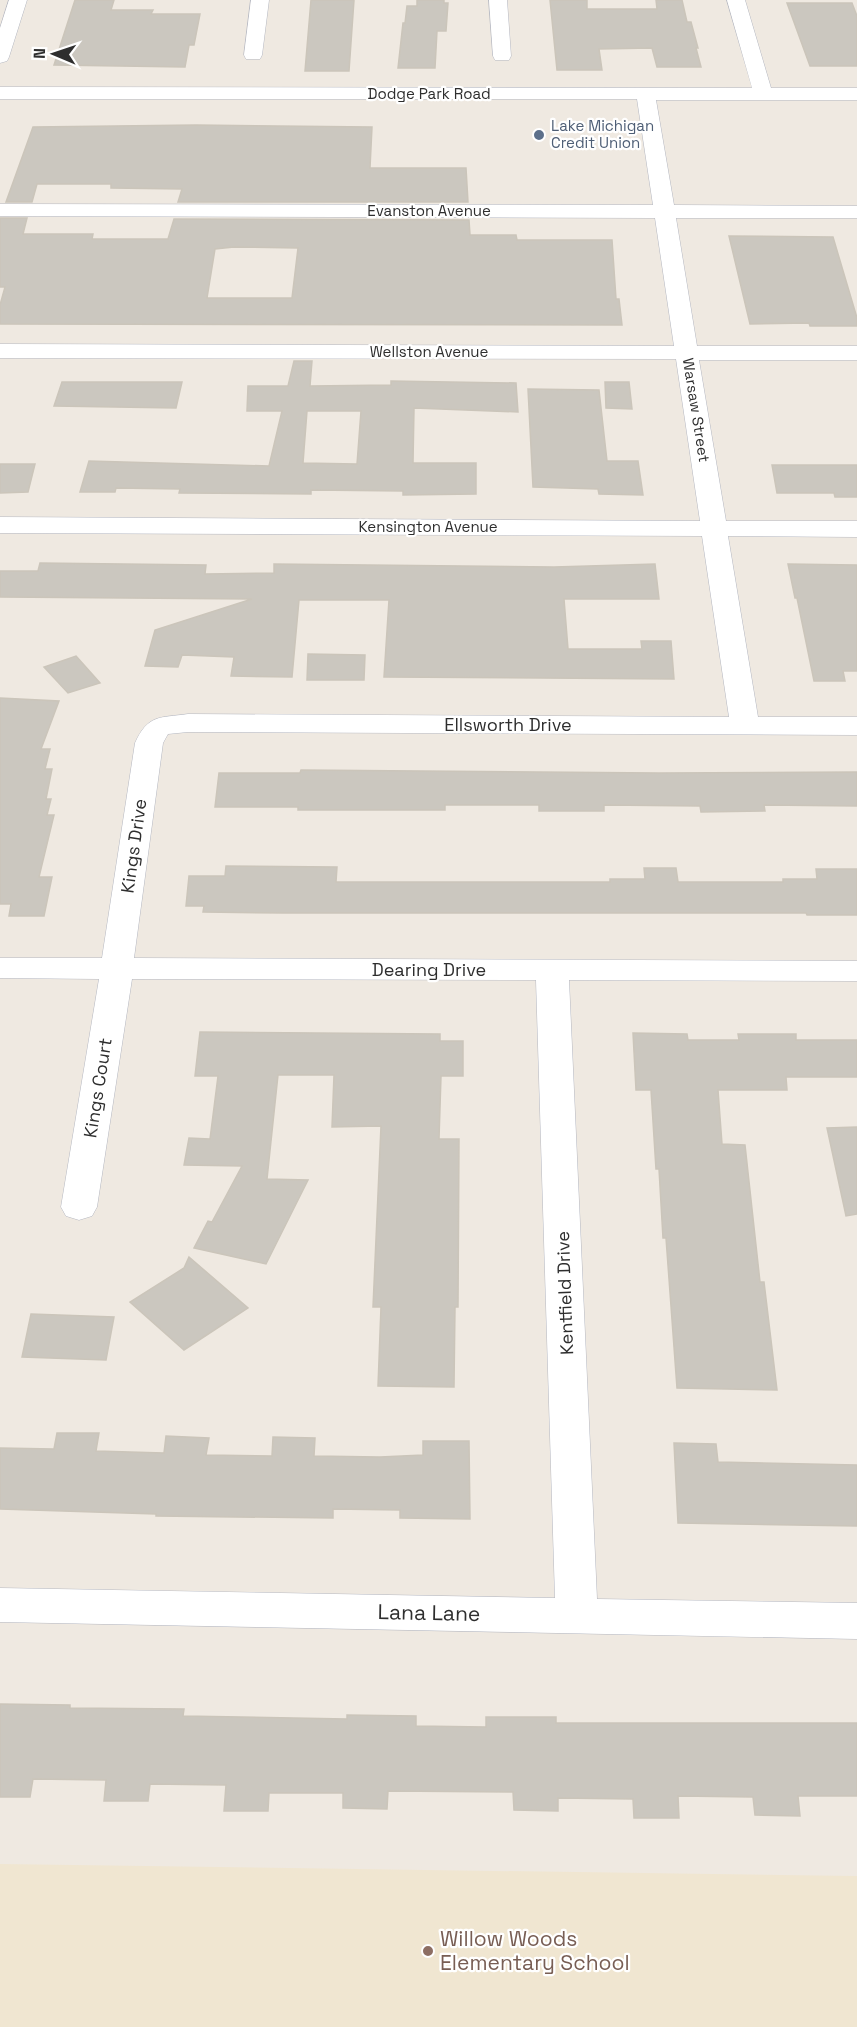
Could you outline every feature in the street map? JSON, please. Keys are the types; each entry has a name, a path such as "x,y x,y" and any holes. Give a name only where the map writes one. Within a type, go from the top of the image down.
{"street":[{"path":"0,57 18,0"},
{"path":"253,55 260,0"},
{"path":"498,0 502,56"},
{"path":"736,0 763,94"},
{"name":"Dodge Park Road","path":"0,93 857,94"},
{"name":"Warsaw Street","path":"646,94 745,726"},
{"name":"Evanston Avenue","path":"0,210 857,212"},
{"name":"Wellston Avenue","path":"0,351 857,353"},
{"name":"Kensington Avenue","path":"0,525 857,529"},
{"name":"Ellsworth Drive","path":"159,727 188,723 857,726"},
{"name":"Kings Drive","path":"117,968 149,743 159,727"},
{"name":"Dearing Drive","path":"0,968 857,971"},
{"name":"Kings Court","path":"79,1207 117,968"},
{"name":"Kentfield Drive","path":"552,970 577,1616"},
{"name":"Lana Lane","path":"0,1605 857,1621"}],"shaded area":[{"name":"Willow Woods Elementary School","path":"0,1864 857,1876 857,2027 0,2027"}],"building":[{"path":"75,0 114,0 111,10 153,10 151,14 200,14 194,45 189,45 185,67 54,65"},
{"path":"311,0 354,0 349,71 305,71"},
{"path":"417,0 444,0 444,3 448,3 446,31 437,31 435,68 398,68 407,6 417,6"},
{"path":"550,0 587,0 587,9 657,9 656,0 682,0 687,22 691,22 701,67 657,67 652,48 599,49 602,70 557,70"},
{"path":"787,3 852,3 857,16 857,66 810,66"},
{"path":"196,125 372,127 370,168 466,168 468,202 178,202 182,189 111,188 111,184 37,184 32,202 6,202 33,127"},
{"path":"0,218 27,218 23,234 93,234 92,239 168,239 174,219 469,220 470,235 516,235 517,240 612,240 616,299 619,299 622,325 0,324 0,305 5,287 0,287","holes":["298,248 292,298 207,298 215,249"]},
{"path":"729,236 833,237 857,318 857,326 810,326 809,323 750,324"},
{"path":"294,361 312,361 310,386 391,385 391,381 516,383 518,412 414,408 413,463 476,463 476,494 403,495 403,491 311,490 311,494 179,493 180,489 116,488 115,492 80,492 89,461 269,466 282,411 247,411 248,386 288,386","holes":["307,411 361,411 357,464 303,463"]},
{"path":"62,382 182,382 176,408 54,406"},
{"path":"605,382 629,382 632,409 606,408"},
{"path":"528,389 599,390 607,461 638,461 643,495 599,494 598,489 533,487"},
{"path":"0,464 35,464 28,492 0,493"},
{"path":"772,465 857,465 857,497 835,497 834,493 777,493"},
{"path":"40,563 206,565 205,574 274,573 274,564 554,567 655,564 659,599 564,599 568,649 642,649 641,641 671,641 674,679 384,677 389,600 299,600 292,677 231,676 234,657 182,655 178,667 145,666 155,630 252,599 0,597 0,571 38,571"},
{"path":"788,564 857,565 857,671 843,671 845,681 814,681"},
{"path":"308,654 365,655 364,680 307,680"},
{"path":"76,656 100,683 68,693 44,667"},
{"path":"0,698 59,701 41,749 50,749 45,769 52,769 46,799 51,799 47,815 54,815 39,877 52,877 44,916 9,916 11,904 0,904"},
{"path":"301,770 857,772 857,806 764,805 765,811 701,812 700,806 604,805 604,811 539,811 539,805 445,805 445,810 298,810 298,807 215,807 219,773 300,773"},
{"path":"226,866 337,867 336,882 610,882 610,879 645,879 644,868 676,868 678,882 783,882 783,879 817,879 816,869 857,869 857,915 203,912 204,906 186,906 189,876 225,876"},
{"path":"200,1032 440,1034 440,1041 463,1041 463,1076 441,1076 439,1139 459,1139 458,1307 455,1307 454,1387 378,1386 381,1307 373,1307 381,1126 332,1127 334,1075 278,1075 267,1179 308,1180 266,1264 194,1248 208,1221 212,1222 242,1166 184,1165 189,1138 210,1139 218,1076 195,1076"},
{"path":"633,1033 687,1034 688,1040 739,1040 738,1034 796,1034 796,1040 857,1040 857,1077 786,1077 787,1090 718,1090 722,1144 745,1145 760,1282 764,1282 777,1390 677,1388 666,1238 663,1238 659,1169 656,1169 651,1090 636,1090"},
{"path":"857,1127 857,1214 846,1216 827,1128"},
{"path":"189,1257 248,1308 184,1350 130,1302 184,1268"},
{"path":"31,1314 114,1317 106,1360 22,1357"},
{"path":"57,1433 99,1433 96,1451 164,1453 166,1436 209,1438 206,1455 272,1456 273,1437 315,1438 314,1456 423,1455 423,1441 469,1441 470,1519 400,1518 400,1510 333,1509 333,1518 156,1516 156,1514 0,1509 0,1448 54,1449"},
{"path":"674,1443 716,1444 718,1462 857,1465 857,1526 678,1523"},
{"path":"0,1704 70,1705 70,1708 184,1709 183,1716 347,1719 347,1715 416,1716 416,1726 486,1727 486,1717 556,1717 556,1723 857,1723 857,1796 798,1796 800,1816 755,1815 753,1797 678,1796 679,1818 634,1818 633,1799 558,1798 558,1811 514,1810 513,1792 388,1791 387,1809 343,1808 343,1793 269,1793 268,1811 224,1811 226,1785 150,1784 148,1801 104,1801 106,1780 33,1779 30,1797 0,1797"}],"place":[{"name":"Lake Michigan Credit Union","path":"539,135"},
{"name":"Willow Woods Elementary School","path":"428,1951"}]}
